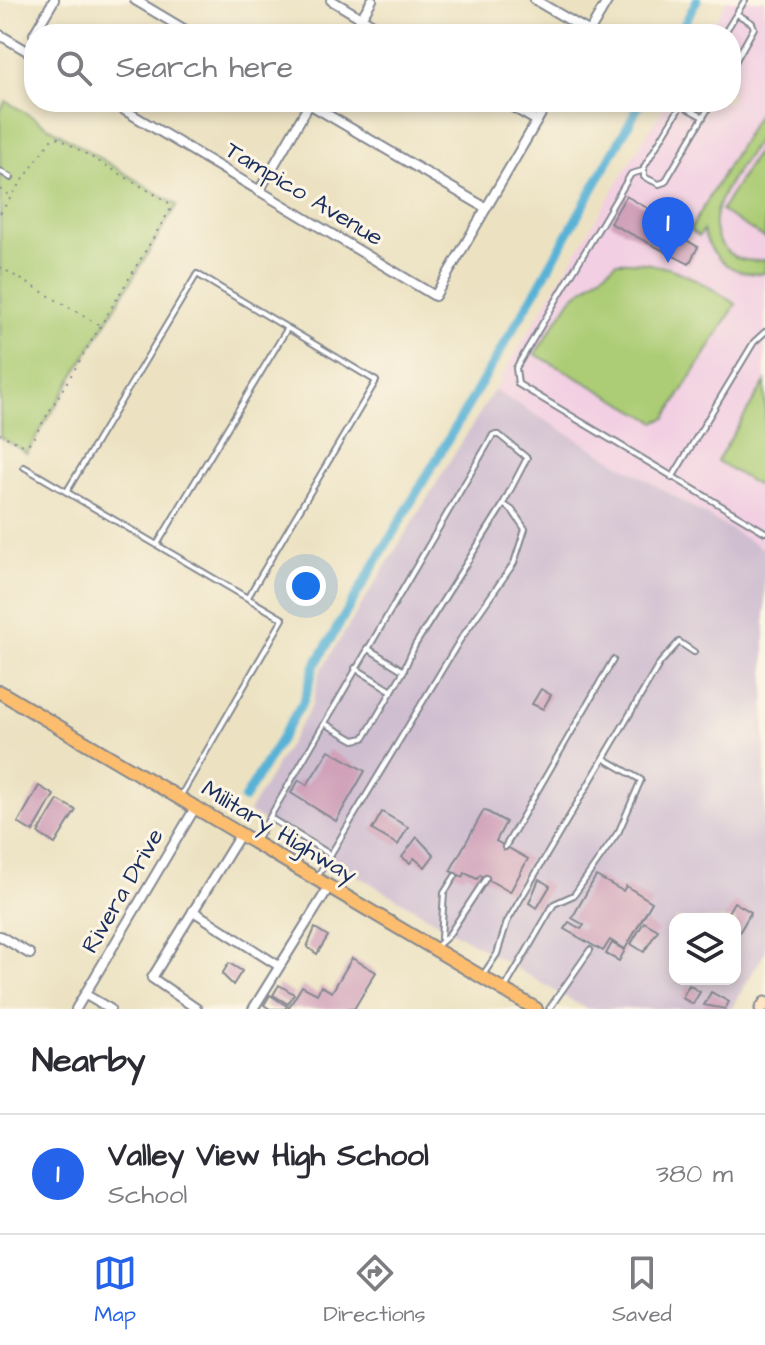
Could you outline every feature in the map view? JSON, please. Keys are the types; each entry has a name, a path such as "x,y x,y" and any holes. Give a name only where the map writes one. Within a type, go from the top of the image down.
{"main road":[{"name":"Military Highway","path":"0,692 329,887 437,945 482,977 536,1009"},
{"path":"761,1009 765,1003"}],"street":[{"path":"40,24 54,0"},
{"path":"135,0 175,24"},
{"path":"331,0 372,24"},
{"path":"358,24 372,0"},
{"path":"535,0 574,24"},
{"path":"594,24 608,0"},
{"path":"0,35 24,49"},
{"name":"Tampico Avenue","path":"128,112 435,296 486,208"},
{"path":"259,191 303,112"},
{"path":"323,112 486,208 542,112"},
{"path":"521,112 537,121"},
{"name":"Rivera Drive","path":"76,1009 195,808"},
{"path":"197,1009 152,978 240,835"},
{"path":"253,1009 329,887"},
{"path":"193,911 279,966"},
{"path":"0,936 30,954"},
{"path":"86,995 110,1009"}],"lane":[{"path":"730,24 745,0"},
{"path":"737,14 752,23 754,28 741,51"},
{"path":"677,112 642,171 631,174 516,368 515,376 518,384 765,532"},
{"path":"696,112 703,117"},
{"path":"642,171 652,182 665,182 706,112"},
{"path":"0,171 11,178"},
{"path":"67,491 197,274 376,381 248,597"},
{"path":"157,544 287,329"},
{"path":"672,478 754,342 765,332"},
{"path":"255,843 493,435 499,435 527,458 503,504 415,645 404,671 364,738 354,740 326,724"},
{"path":"24,467 283,619 179,798"},
{"path":"316,879 460,640 514,563 525,529 512,510 503,504"},
{"path":"482,977 497,954 507,922 672,646 679,642 694,652"},
{"path":"367,648 404,671"},
{"path":"505,847 613,660"},
{"path":"355,668 392,691"},
{"path":"503,990 554,904 574,895 619,831 639,789 641,780 605,759"},
{"path":"270,818 331,855"},
{"path":"437,945 444,893 455,876"},
{"path":"437,945 448,936 486,878"},
{"path":"549,1009 590,950"}],"path":[{"path":"0,189 10,196 16,195 51,140 57,137 168,202 170,210 31,442 23,445 0,434"},
{"path":"0,213 10,196"},
{"path":"0,267 101,326"}],"shaded area":[{"path":"727,0 765,0 765,550 494,390 660,112 741,112 741,24 713,24"},
{"path":"494,390 765,550 765,952 731,1009 586,1009 249,812 312,705 320,672"}],"green space":[{"path":"6,101 177,205 27,453 0,437 0,111"},
{"path":"765,102 764,127 727,187 715,219 716,235 729,253 743,260 765,260 765,273 754,274 726,264 712,250 703,230 699,236 690,230"},
{"path":"765,138 765,238 721,211"},
{"path":"617,262 651,264 680,272 736,304 666,418 656,422 535,354 571,299"},
{"path":"765,382 765,490 717,461"}],"building":[{"path":"626,196 658,214 669,205 684,214 682,219 687,222 679,236 698,247 689,264 610,223"},
{"path":"541,689 551,695 543,709 532,704"},
{"path":"329,750 365,771 336,821 291,793 299,780 307,785"},
{"path":"39,786 54,795 33,832 18,823"},
{"path":"58,800 76,810 55,844 38,833"},
{"path":"484,810 506,822 496,841 528,859 510,892 480,875 477,879 450,871"},
{"path":"382,812 408,827 398,845 372,830"},
{"path":"417,837 434,855 425,867 414,858 410,863 402,857"},
{"path":"596,876 623,891 626,886 652,902 625,949 610,940 603,951 564,929 569,922 581,929 584,925 572,918"},
{"path":"539,879 550,886 537,908 529,903"},
{"path":"734,902 751,912 741,930 741,913 728,913"},
{"path":"644,922 658,930 644,952 631,944"},
{"path":"315,928 328,936 317,954 307,947"},
{"path":"612,943 625,950 619,961 606,954"},
{"path":"352,958 376,972 354,1009 288,1009 302,986 317,994 321,986 332,992"},
{"path":"229,963 242,971 233,985 222,974"},
{"path":"279,985 294,994 288,1004 273,995"},
{"path":"689,985 700,992 693,1004 682,998"},
{"path":"711,992 729,1002 725,1009 704,1005"},
{"path":"270,995 287,1006 285,1009 270,1009 264,1005"}],"waterway":[{"path":"684,24 697,0"},
{"path":"244,799 304,700 314,667 538,287 635,112"}],"place":[{"name":"Valley View High School","path":"668,263"}]}
